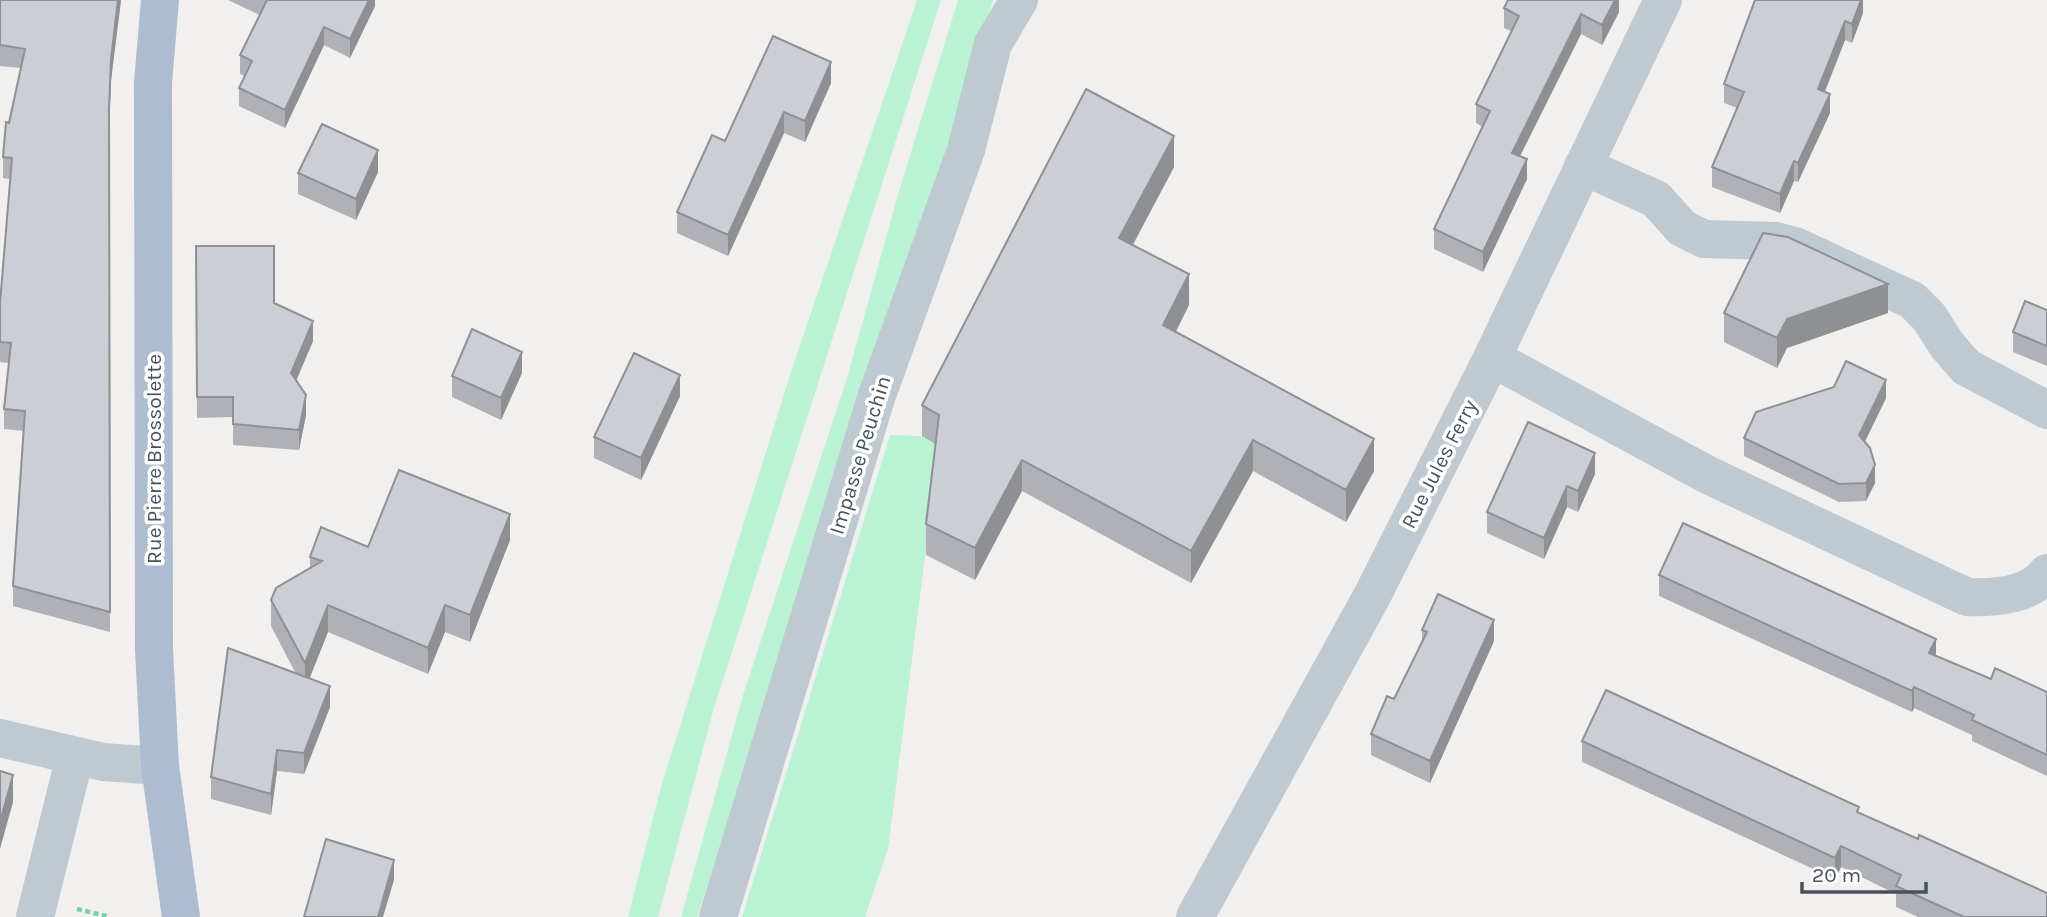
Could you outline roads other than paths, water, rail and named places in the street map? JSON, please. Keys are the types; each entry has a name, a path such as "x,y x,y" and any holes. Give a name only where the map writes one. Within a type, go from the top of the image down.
{"main road":[{"name":"Rue Pierre Brossolette","path":"160,0 153,83 154,649 160,765 181,917"}],"street":[{"name":"Impasse Peuchin","path":"718,917 876,398 966,150 993,44 1019,0"},
{"name":"Rue Jules Ferry","path":"1195,917 1372,596 1492,358 1663,0"},
{"path":"1583,166 1656,199 1682,228 1704,239 1776,241 1795,246 1912,300 1929,317 1947,345 1966,367 2047,410"},
{"path":"1492,358 1709,475 1967,597 1996,598 2040,582 2047,573"},
{"path":"0,738 103,762 160,765"},
{"path":"35,917 75,756"}]}
